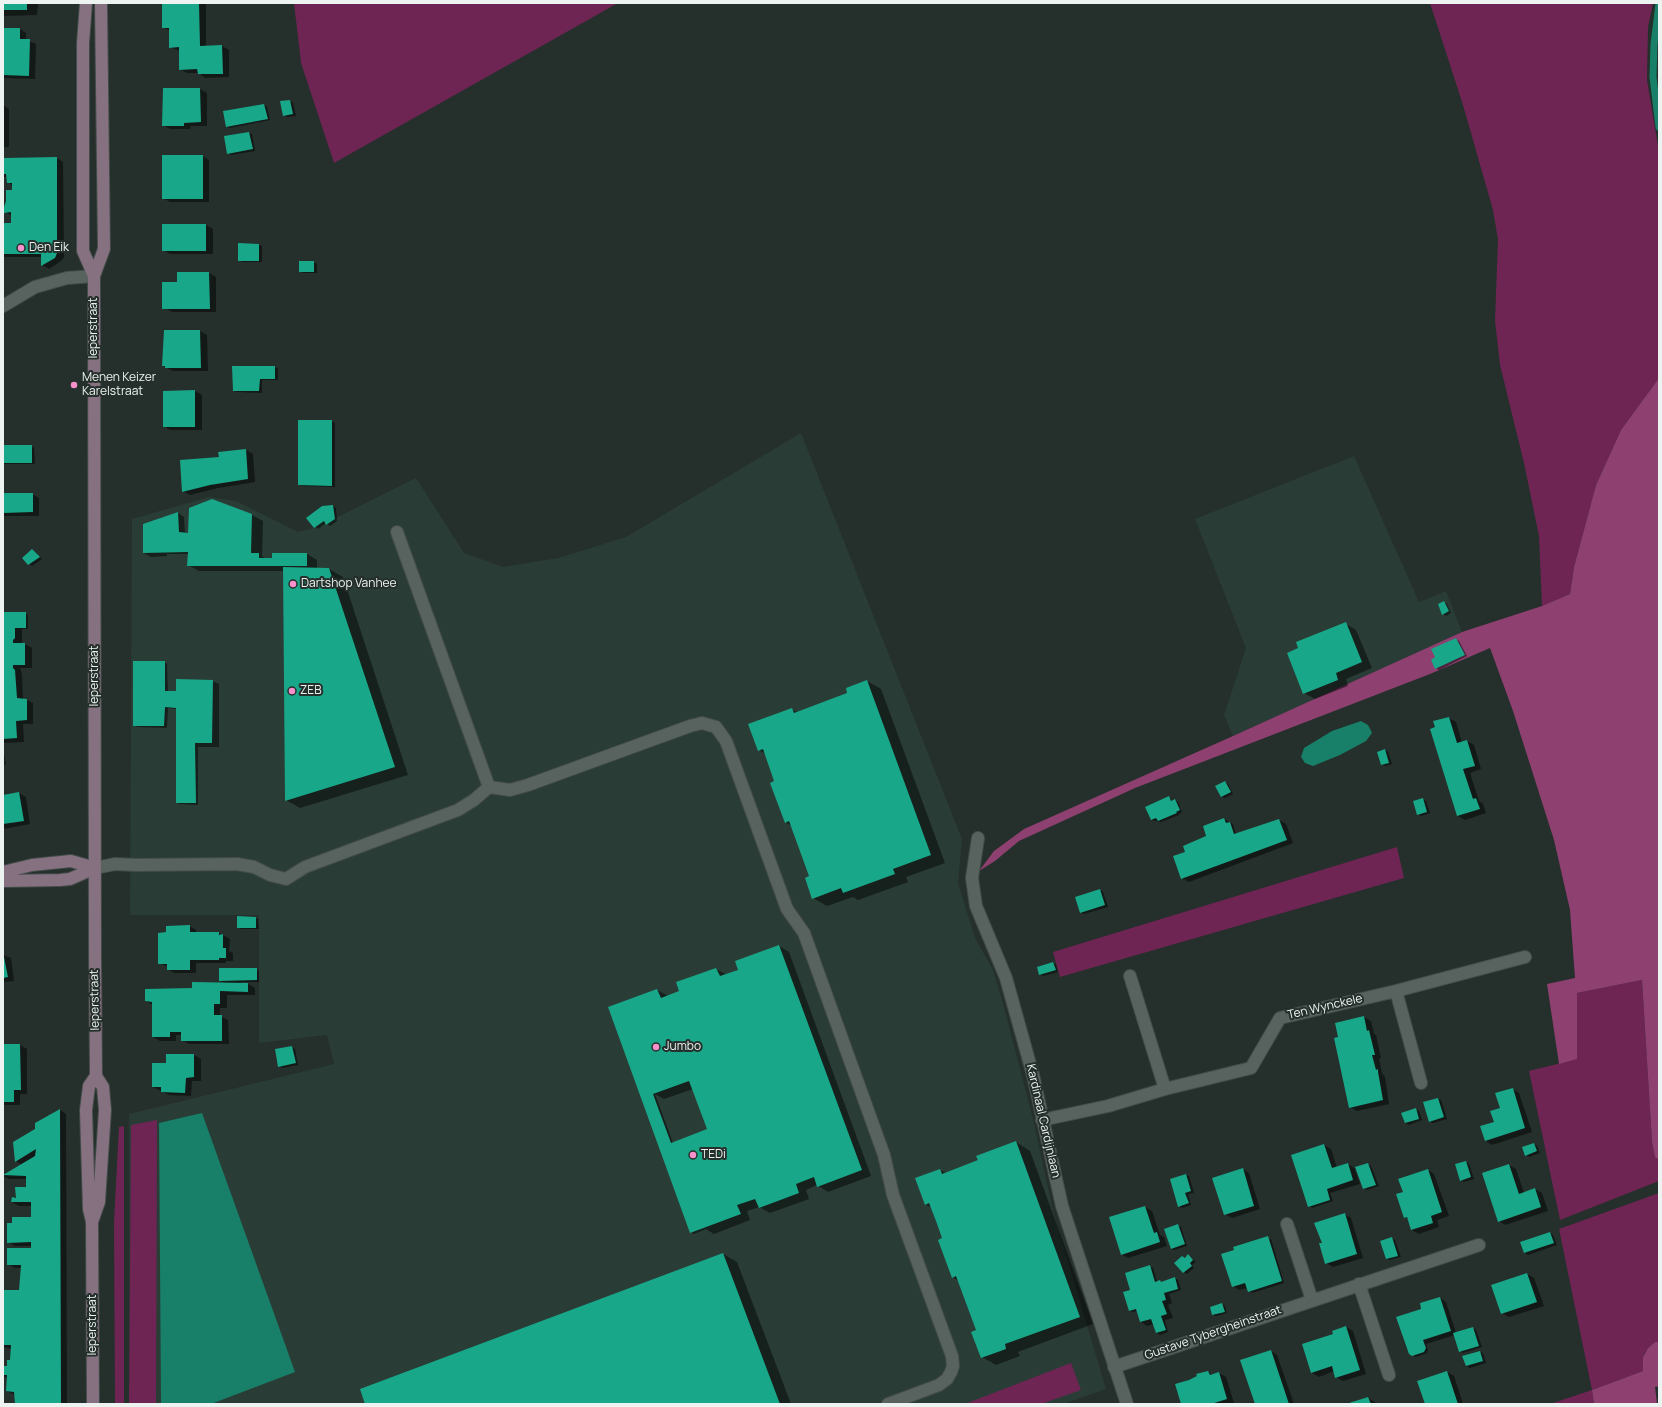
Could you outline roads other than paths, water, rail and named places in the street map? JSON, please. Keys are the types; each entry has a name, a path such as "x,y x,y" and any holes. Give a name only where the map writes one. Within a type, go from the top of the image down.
{"street":[{"name":"Ieperstraat","path":"86,3 83,43 83,251 94,276"},
{"name":"Ieperstraat","path":"92,1222 99,1202 105,1110 103,1087 96,1076 95,868 94,276 104,249 101,3"},
{"path":"3,306 35,287 67,278 94,276"},
{"path":"397,532 489,787"},
{"path":"3,881 70,879 95,868 116,864 136,866 237,864 254,867 270,875 286,879 304,867 458,810 474,800 489,787 510,790 528,786 690,726 702,723 716,727 726,741 786,909 804,933 884,1155 893,1195 952,1356 953,1366 951,1372 947,1379 939,1386 888,1404"},
{"name":"Kardinaal Cardijnlaan","path":"978,838 972,878 976,906 1006,978 1034,1075 1042,1120 1062,1206 1127,1404"},
{"path":"3,872 32,865 71,861 95,868"},
{"name":"Ten Wynckele","path":"1042,1120 1108,1106 1165,1089 1251,1068 1280,1018 1396,991 1525,958"},
{"path":"1130,976 1165,1089"},
{"path":"1396,991 1421,1083"},
{"name":"Ieperstraat","path":"93,1404 92,1222 89,1209 86,1110 89,1086 96,1076"},
{"path":"1287,1224 1312,1300"},
{"name":"Gustave Tybergheinstraat","path":"1114,1366 1479,1245"},
{"path":"1359,1284 1389,1375"}],"waterway":[{"path":"1659,4 1654,44 1653,77 1659,127"}],"place":[{"name":"Den Eik","path":"21,248"},
{"name":"Menen Keizer Karelstraat","path":"74,385"},
{"name":"Dartshop Vanhee","path":"293,584"},
{"name":"ZEB","path":"292,691"},
{"name":"Jumbo","path":"656,1047"},
{"name":"TEDi","path":"693,1155"}]}
